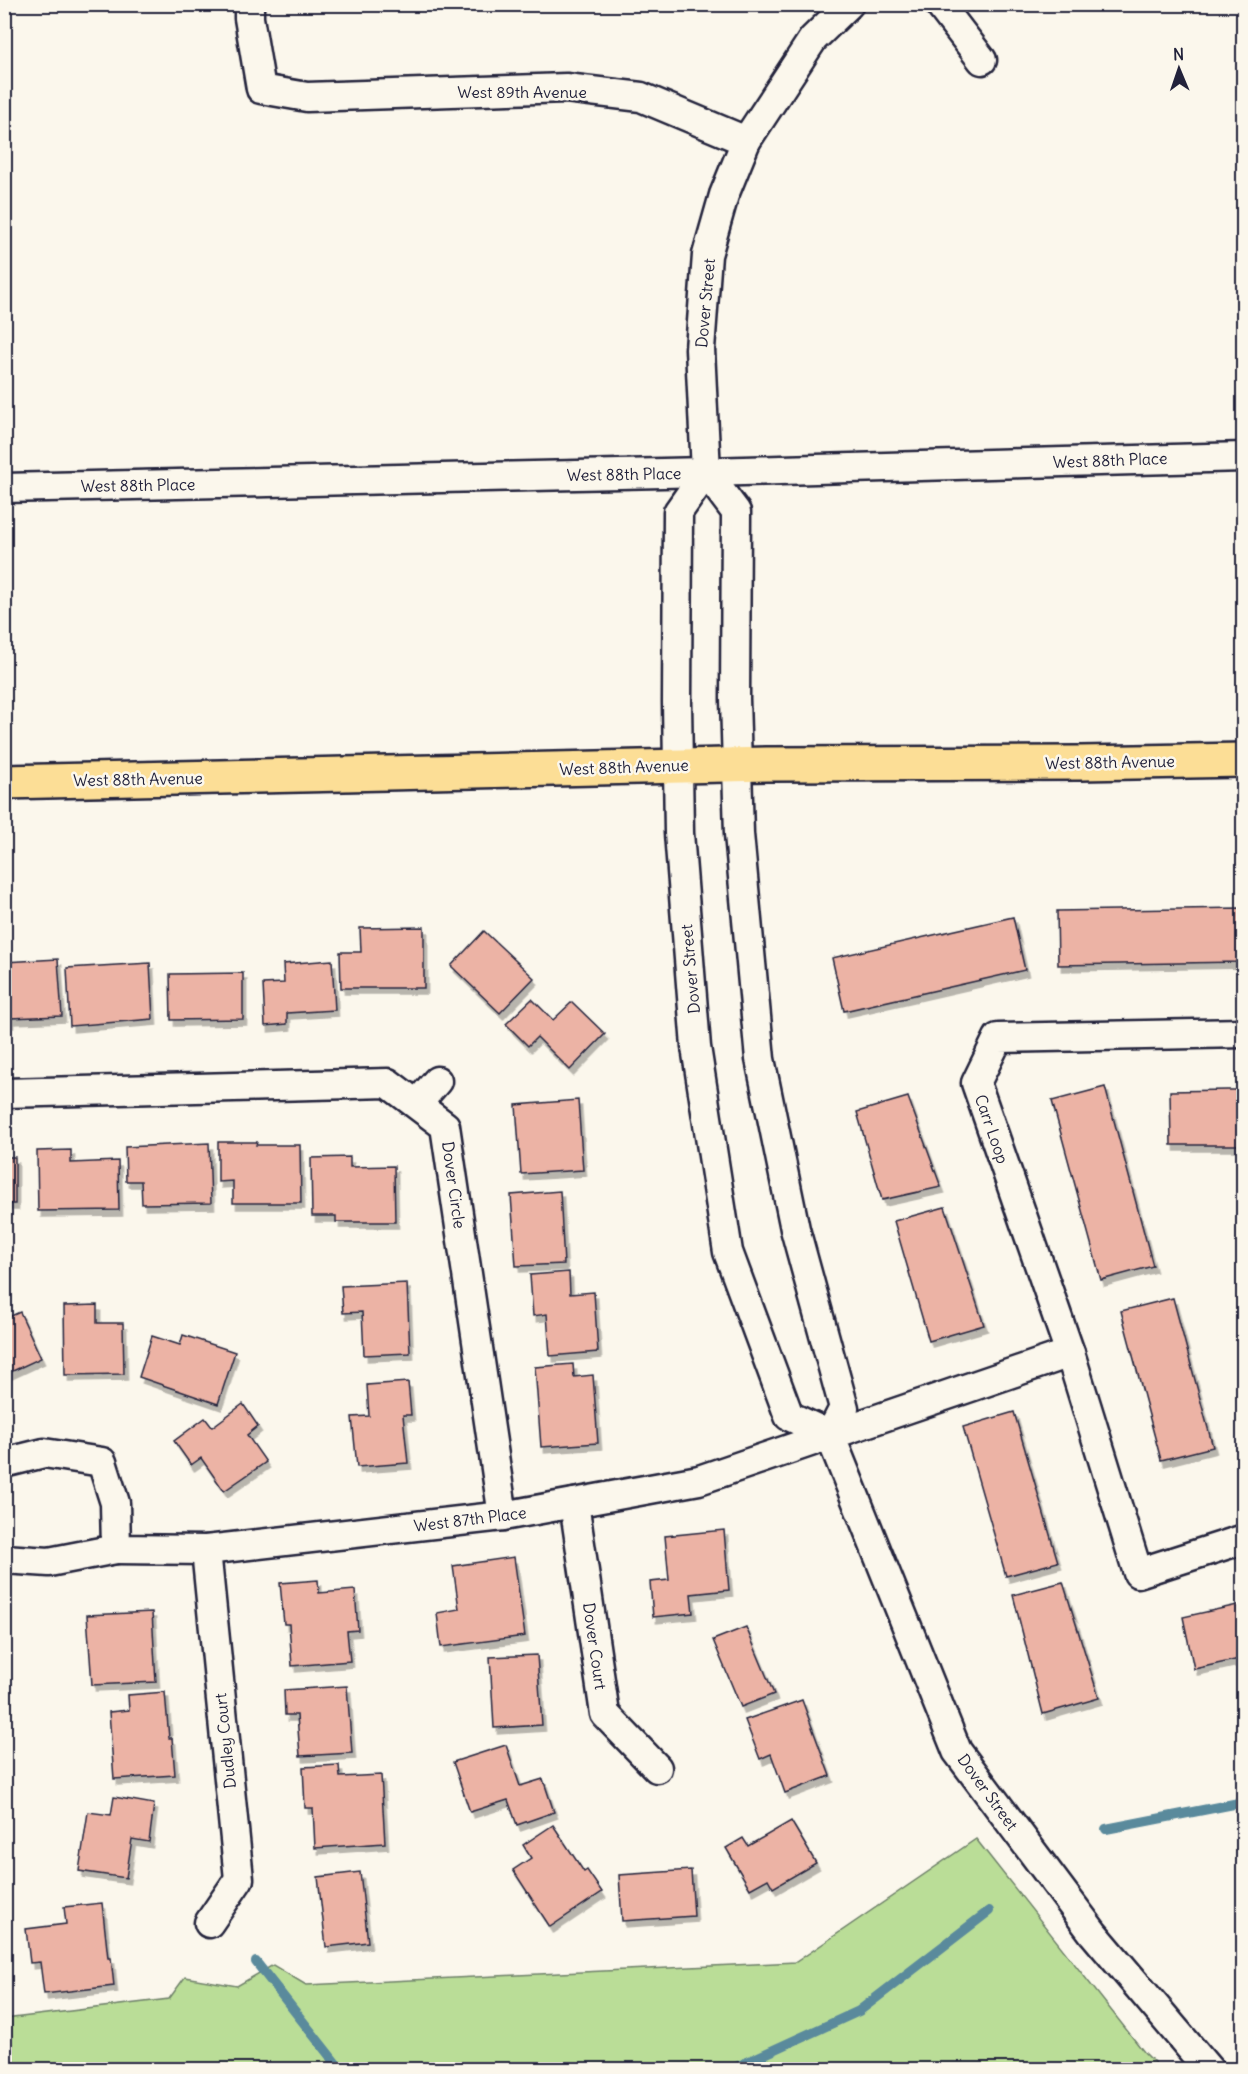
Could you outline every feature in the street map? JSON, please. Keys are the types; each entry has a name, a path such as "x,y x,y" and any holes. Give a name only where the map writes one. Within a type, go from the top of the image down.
{"main road":[{"name":"West 88th Avenue","path":"4,782 678,766 1244,760"}],"street":[{"name":"West 89th Avenue","path":"249,4 249,18 261,89 307,97 566,88 641,97 746,141"},
{"path":"746,141 813,39 849,4"},
{"path":"939,4 982,60"},
{"name":"Dover Street","path":"746,141 724,195 707,255 700,349 706,472 678,512 679,833 696,1047 728,1252 789,1416 823,1438 957,1751 1093,1933 1209,2070"},
{"name":"West 88th Place","path":"4,488 1244,457"},
{"path":"706,472 736,512 735,699 740,845 760,1059 795,1229 844,1408 823,1438"},
{"name":"Carr Loop","path":"1244,1033 998,1038 975,1083 1070,1353 1138,1574 1244,1539"},
{"path":"417,1104 437,1081"},
{"name":"Dover Circle","path":"4,1093 388,1083 445,1126 503,1516"},
{"path":"823,1438 1070,1353"},
{"name":"West 87th Place","path":"4,1559 48,1562 116,1549 206,1550 503,1516 699,1480 823,1438"},
{"path":"4,1463 44,1453 102,1462 115,1503 116,1549"},
{"name":"Dover Court","path":"574,1503 605,1714 657,1768"},
{"name":"Dudley Court","path":"206,1550 239,1879 209,1923"}],"green space":[{"path":"1238,1219 1244,1219 1243,1385 1239,1385"},
{"path":"976,1839 1144,2052 1161,2069 5,2069 5,2019 169,1999 185,1977 237,1986 273,1965 306,1985 796,1962"}],"building":[{"path":"1240,908 1241,962 1058,965 1057,911"},
{"path":"1013,917 1025,970 844,1011 832,958"},
{"path":"424,927 424,988 341,988 340,952 361,952 360,928"},
{"path":"484,931 534,978 500,1013 451,966"},
{"path":"58,959 62,1016 10,1018 10,1022 4,1022 4,962"},
{"path":"332,960 335,1010 287,1013 287,1024 265,1026 263,984 284,983 283,964"},
{"path":"150,963 153,1019 70,1026 67,968"},
{"path":"243,973 243,1019 171,1020 170,974"},
{"path":"532,999 553,1020 572,1002 605,1034 570,1070 537,1037 528,1046 506,1024"},
{"path":"1105,1087 1153,1266 1101,1280 1052,1101"},
{"path":"1244,1090 1244,1145 1171,1145 1170,1091"},
{"path":"908,1097 941,1187 882,1200 857,1112"},
{"path":"578,1100 583,1170 521,1174 516,1105"},
{"path":"218,1142 300,1145 301,1203 233,1203 233,1181 218,1182"},
{"path":"209,1143 211,1203 142,1204 141,1181 126,1181 125,1147"},
{"path":"71,1150 71,1163 118,1161 119,1210 38,1211 37,1151"},
{"path":"4,1157 15,1157 15,1204 4,1204"},
{"path":"350,1157 350,1167 394,1166 395,1222 336,1222 336,1216 312,1216 311,1158"},
{"path":"560,1191 564,1264 516,1266 511,1195"},
{"path":"945,1207 984,1325 929,1341 894,1221"},
{"path":"569,1272 570,1294 594,1292 598,1352 550,1356 547,1314 533,1316 530,1275"},
{"path":"407,1283 410,1353 364,1355 362,1312 343,1313 341,1286"},
{"path":"1173,1298 1213,1447 1161,1460 1121,1311"},
{"path":"97,1305 97,1323 123,1323 124,1374 65,1375 64,1306"},
{"path":"20,1312 41,1358 4,1375 4,1319"},
{"path":"183,1335 235,1352 218,1404 139,1377 152,1336 180,1345"},
{"path":"573,1364 574,1377 593,1375 598,1443 541,1447 535,1367"},
{"path":"408,1382 411,1415 403,1415 408,1463 357,1467 352,1417 369,1416 367,1385"},
{"path":"243,1404 258,1426 247,1435 266,1462 224,1491 201,1458 191,1465 174,1441 205,1418 212,1427"},
{"path":"1014,1412 1058,1562 1006,1576 963,1427"},
{"path":"724,1530 729,1590 691,1594 693,1613 653,1617 650,1582 669,1580 665,1536"},
{"path":"514,1557 525,1636 441,1647 437,1613 459,1609 453,1566"},
{"path":"318,1580 319,1593 355,1590 358,1630 347,1631 350,1661 292,1666 289,1624 284,1624 280,1583"},
{"path":"1063,1582 1099,1698 1043,1714 1013,1595"},
{"path":"1244,1604 1244,1658 1194,1669 1183,1617"},
{"path":"152,1612 156,1682 92,1685 87,1615"},
{"path":"746,1627 774,1694 741,1707 713,1640"},
{"path":"537,1655 542,1725 494,1728 490,1657"},
{"path":"347,1686 352,1753 300,1756 297,1715 285,1715 284,1690"},
{"path":"165,1692 175,1775 114,1779 109,1712 129,1710 128,1695"},
{"path":"802,1700 830,1776 785,1793 771,1754 760,1759 745,1720"},
{"path":"506,1745 520,1786 543,1779 554,1812 517,1825 508,1800 470,1812 453,1762"},
{"path":"339,1765 340,1777 381,1775 385,1843 315,1848 313,1808 305,1808 303,1767"},
{"path":"114,1797 154,1804 149,1842 132,1839 126,1878 79,1871 88,1812 111,1815"},
{"path":"791,1821 816,1863 773,1888 768,1879 750,1889 726,1848 743,1838 748,1846"},
{"path":"553,1825 584,1872 587,1870 602,1892 550,1927 513,1870 531,1858 523,1845"},
{"path":"691,1870 694,1916 622,1921 619,1875"},
{"path":"360,1872 368,1942 326,1947 318,1877"},
{"path":"102,1903 108,1958 111,1958 114,1986 44,1994 40,1962 30,1963 26,1929 66,1924 64,1907"}],"waterway":[{"path":"1106,1829 1244,1802"},
{"path":"715,2070 734,2068 859,2011 989,1911"},
{"path":"256,1962 341,2070"}]}
